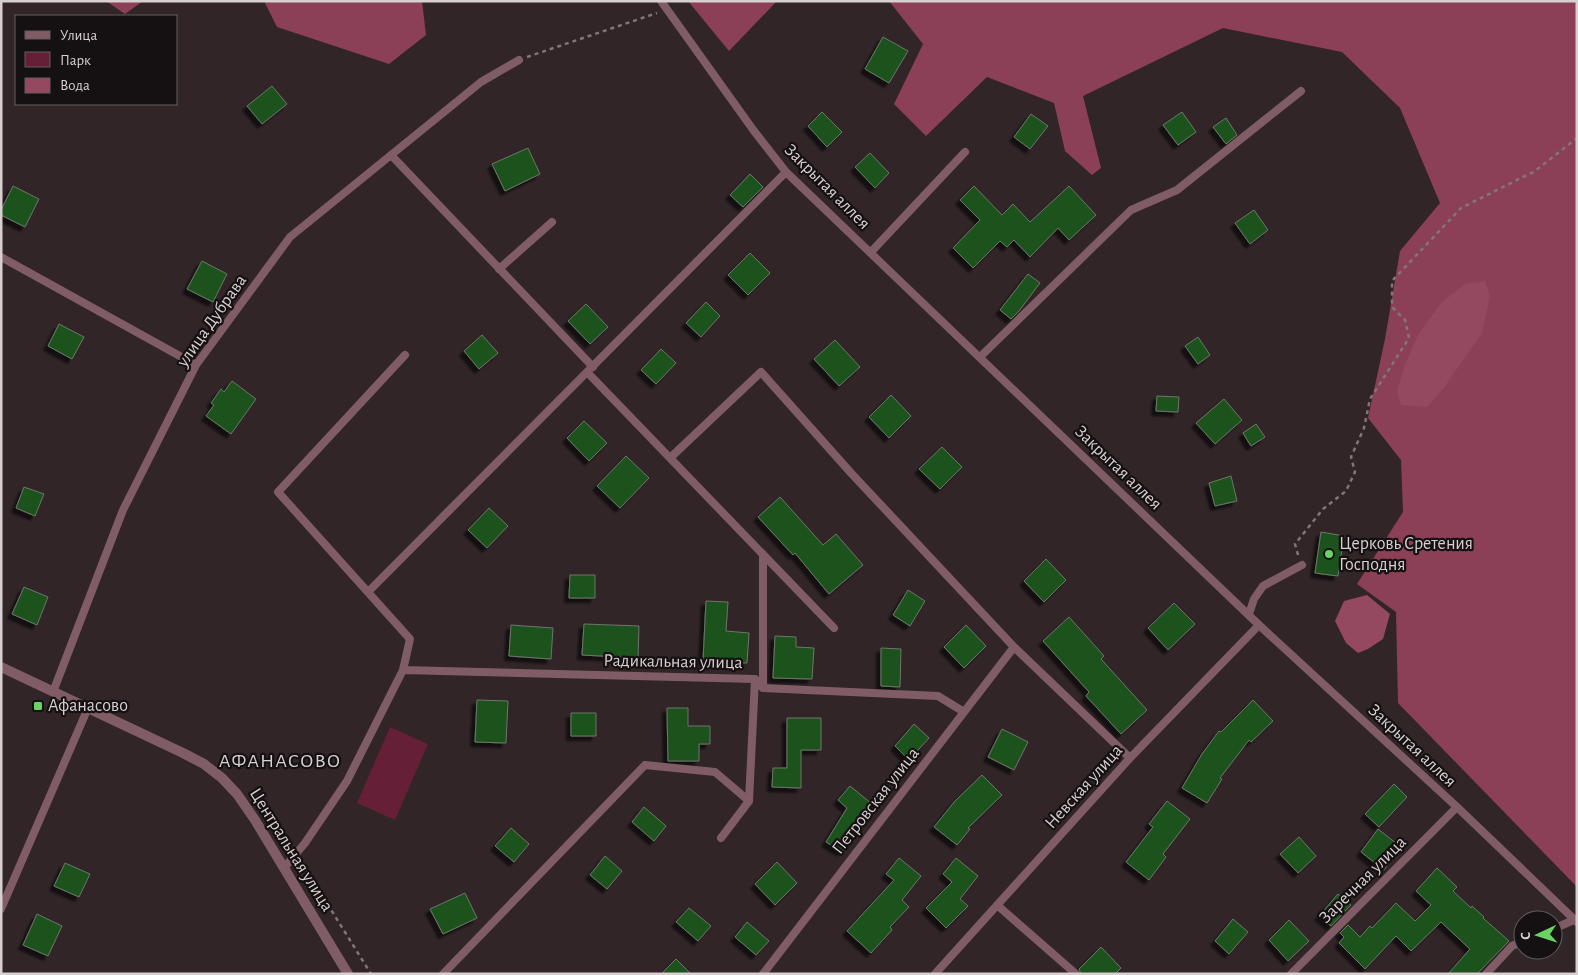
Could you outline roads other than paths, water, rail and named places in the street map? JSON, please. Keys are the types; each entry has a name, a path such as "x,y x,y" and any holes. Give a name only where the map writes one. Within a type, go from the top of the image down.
{"street":[{"name":"Центральная улица","path":"1,667 183,753 204,764 222,778 237,794 348,974"}],"lane":[{"name":"Закрытая аллея","path":"661,1 754,131 786,172 1259,624 1457,807 1576,921"},
{"name":"улица Дубрава","path":"53,692 123,510 196,365 290,236 481,82 519,60"},
{"path":"980,357 1131,210 1177,190 1302,91"},
{"path":"871,252 965,152"},
{"path":"391,155 500,269 670,458 834,628"},
{"path":"368,592 786,172"},
{"path":"500,269 552,222"},
{"path":"1,258 196,365"},
{"path":"284,868 347,781 402,670 410,639 278,492 405,355"},
{"path":"670,458 761,372 851,473 1014,647 1130,758"},
{"path":"763,555 763,688"},
{"path":"1249,614 1254,599 1263,586 1302,565"},
{"name":"Невская улица","path":"936,974 1130,758 1259,624"},
{"name":"Петровская улица","path":"763,974 1014,647"},
{"name":"Радикальная улица","path":"402,670 755,679 763,688 938,696 964,712"},
{"path":"722,838 749,801 755,679"},
{"path":"1,909 88,708"},
{"path":"443,974 645,765 715,772 749,801"},
{"name":"Заречная улица","path":"1291,974 1457,807"},
{"path":"997,905 1076,974"},
{"path":"1563,926 1576,921"},
{"path":"1486,974 1513,946"}],"water":[{"path":"1485,281 1490,297 1482,333 1443,389 1427,407 1401,405 1397,391 1405,364 1418,335 1441,303 1465,284"},
{"path":"1367,595 1390,614 1383,639 1358,653 1346,643 1335,621 1344,601"}],"place":[{"name":"Церковь Сретения Господня","path":"1329,554"},
{"name":"Афанасово","path":"38,706"}],"district":[{"name":"АФАНАСОВО","path":"280,761"}]}
